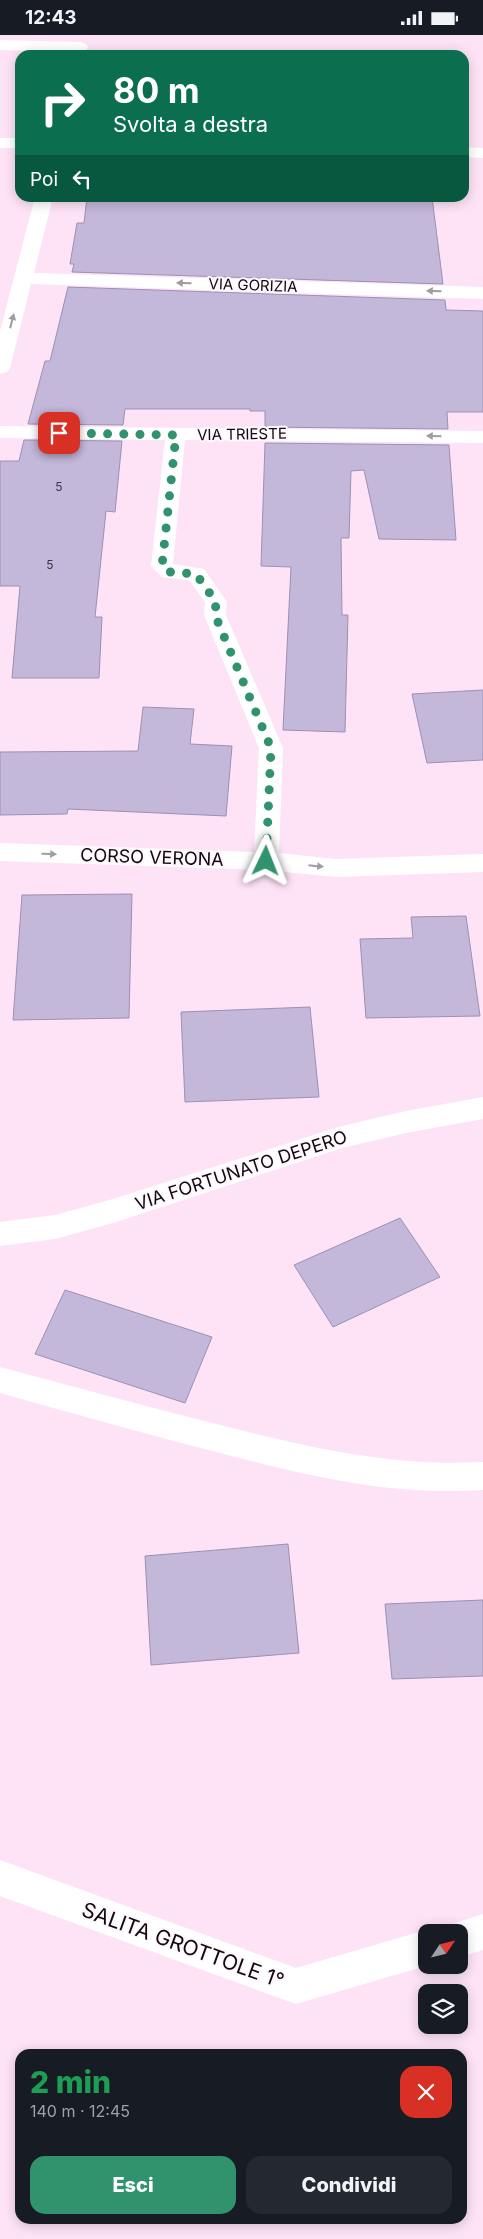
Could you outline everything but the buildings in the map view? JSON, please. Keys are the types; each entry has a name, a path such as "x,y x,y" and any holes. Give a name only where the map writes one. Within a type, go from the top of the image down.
{"street":[{"path":"0,45 81,46"},
{"path":"0,143 15,143"},
{"path":"469,152 483,153"},
{"path":"0,368 43,202"},
{"name":"VIA GORIZIA","path":"23,278 483,293"},
{"name":"VIA TRIESTE","path":"0,432 176,435 302,433 483,437"},
{"path":"176,435 162,566 170,572 196,574 216,602 215,615 271,748 266,861"},
{"name":"CORSO VERONA","path":"0,852 266,861 335,868 483,863"},
{"name":"VIA FORTUNATO DEPERO","path":"0,1234 55,1227 113,1211 342,1137 406,1122 483,1108"},
{"path":"0,1380 180,1430 312,1462 405,1476 452,1479 483,1476"},
{"name":"SALITA GROTTOLE 1°","path":"0,1878 296,1986 418,1950"},
{"path":"468,1936 483,1932"}],"route":[{"path":"59,433 176,435 162,566 170,572 196,574 216,602 215,615 271,748 266,861"}]}
